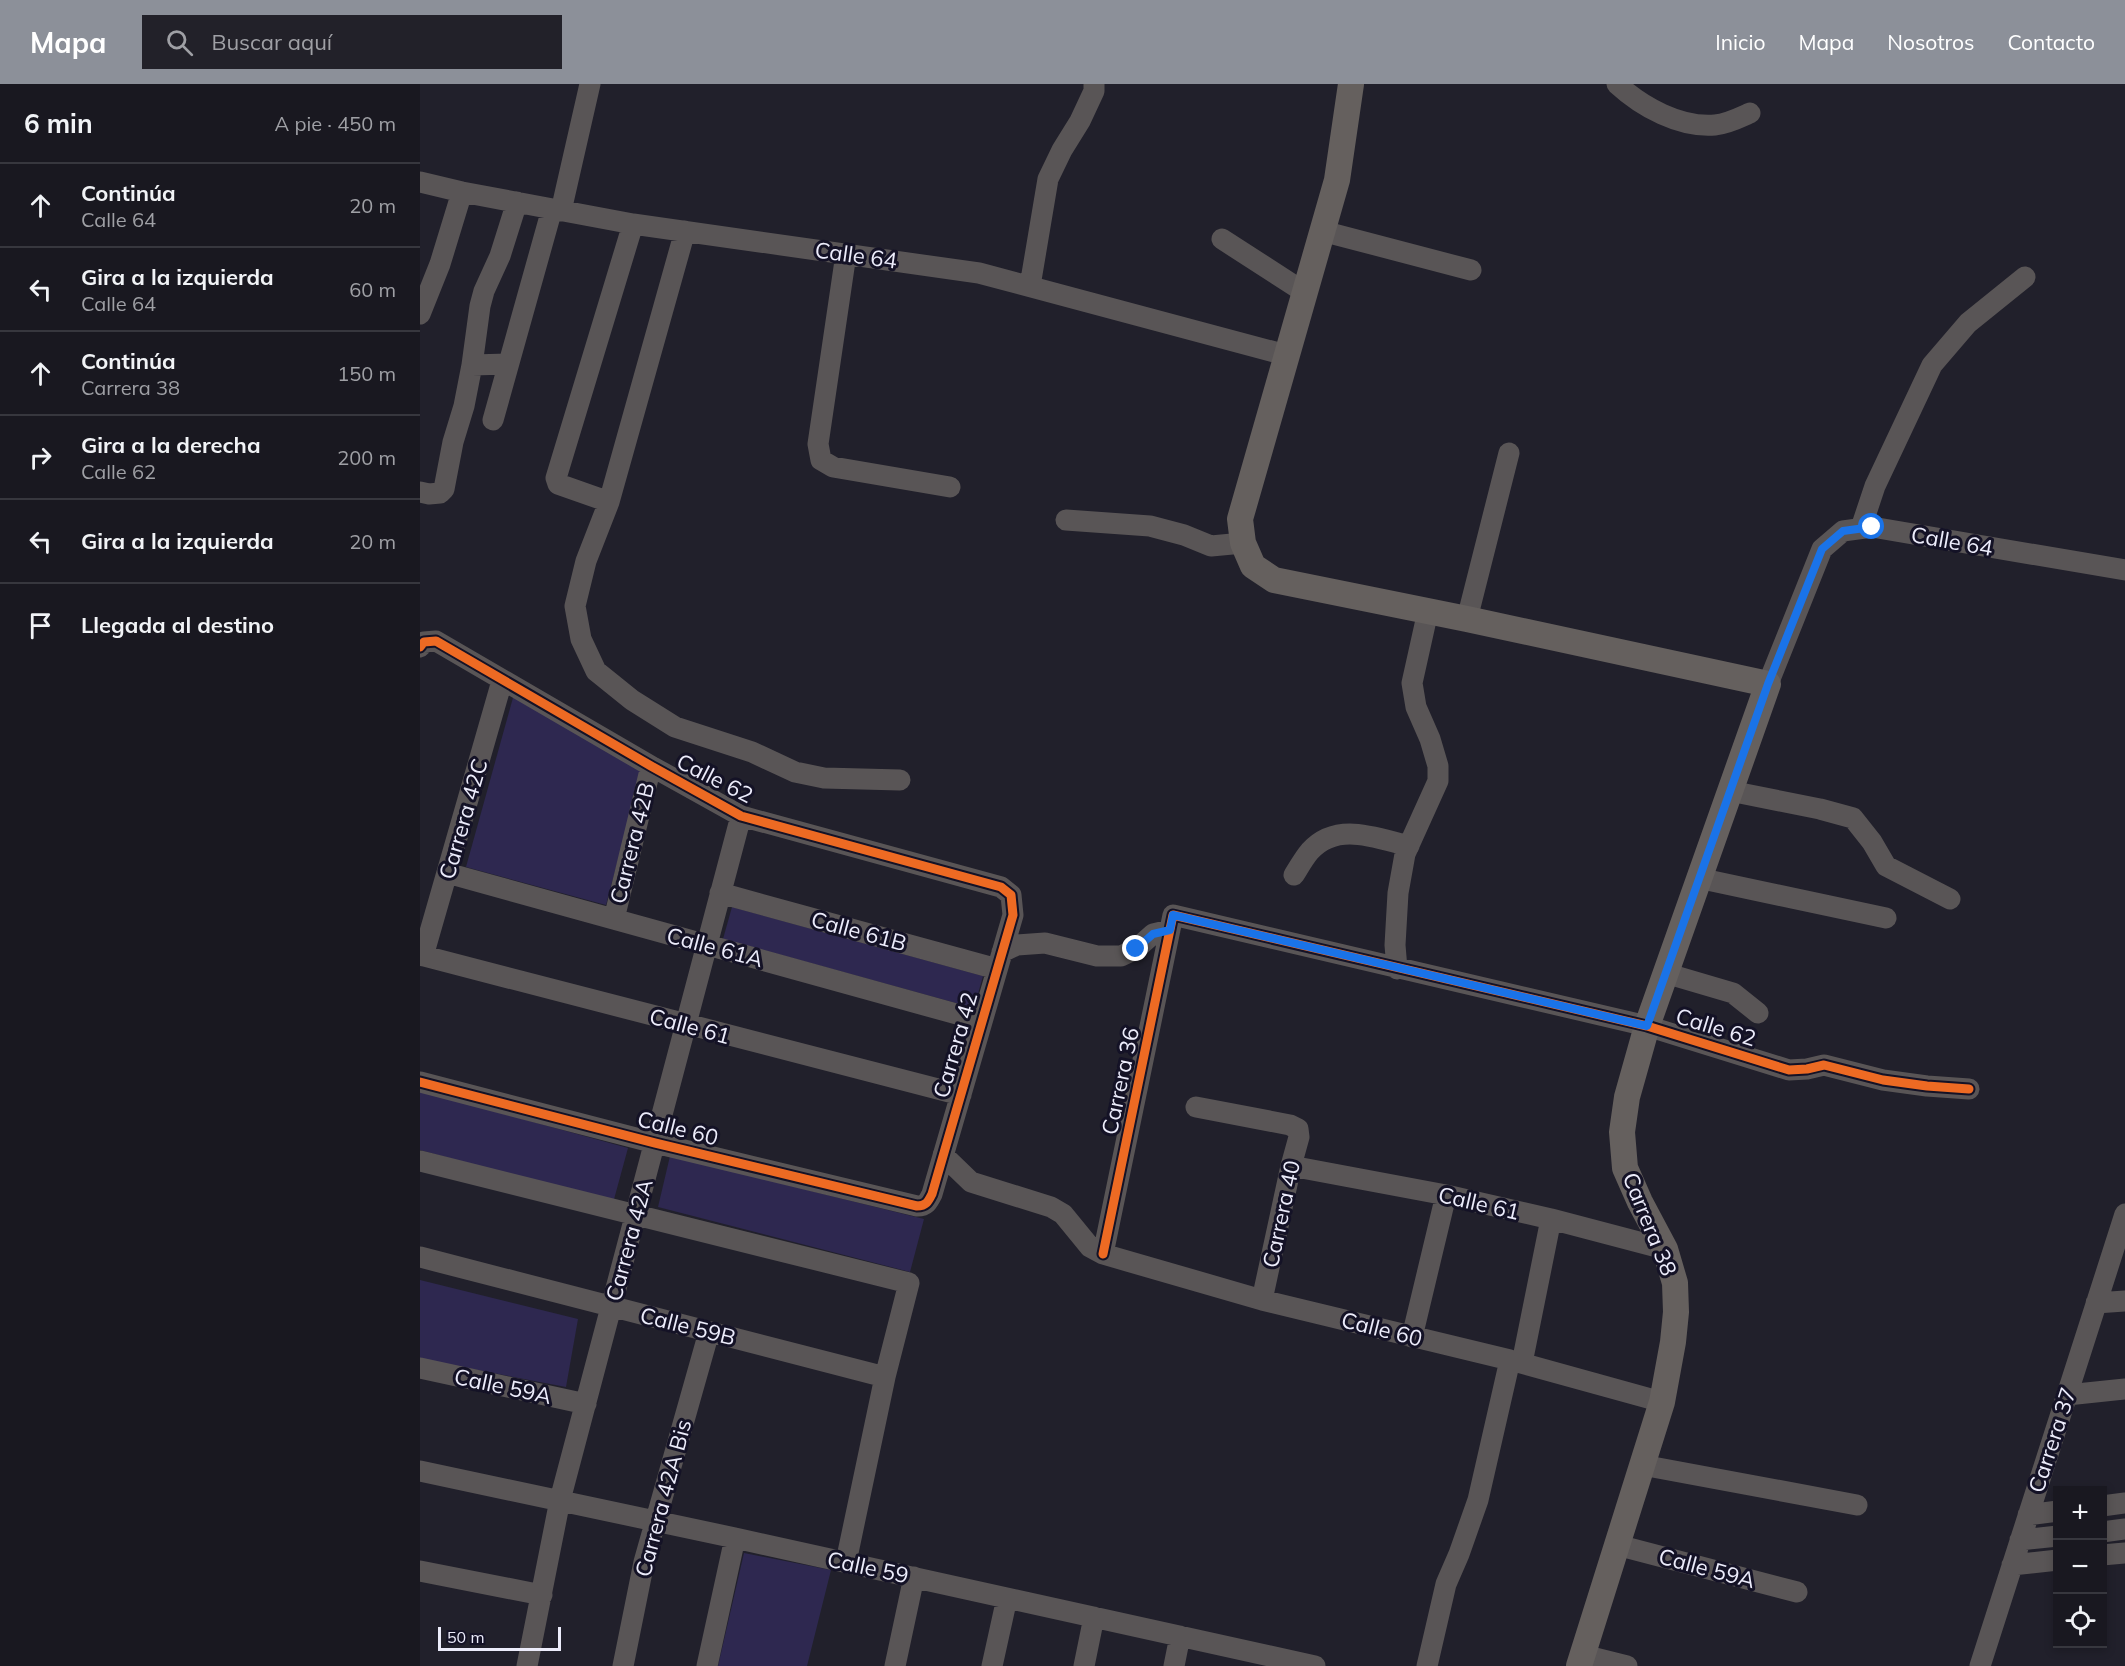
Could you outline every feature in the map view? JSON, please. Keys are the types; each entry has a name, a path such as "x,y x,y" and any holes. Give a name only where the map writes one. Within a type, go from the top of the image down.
{"main road":[{"path":"1351,84 1337,180 1240,519 1243,543 1253,566 1274,580 1428,611 1470,608 1768,684"},
{"name":"Carrera 38","path":"1581,1661 1627,1547 1642,1465 1662,1402 1676,1312 1675,1283 1665,1250 1625,1168 1622,1132 1627,1097 1647,1026 1768,684"}],"street":[{"path":"493,420 556,210 590,84"},
{"path":"1030,286 1048,179 1062,150 1080,122 1095,84"},
{"path":"1617,84 1660,113 1693,125 1716,125 1750,113"},
{"name":"Calle 64","path":"420,182 633,224 979,273 1286,356"},
{"path":"420,314 440,264 462,192"},
{"path":"420,492 440,493 444,489 453,442 464,406 480,306 484,291 500,256 517,202"},
{"path":"609,502 558,484 556,478 633,224"},
{"path":"685,231 609,502 586,561 575,606 581,639 596,671 632,700 675,727 752,752 795,772 824,778 900,780"},
{"path":"1322,231 1472,270"},
{"path":"1222,239 1304,292"},
{"path":"846,254 818,444 821,460 833,467 950,487"},
{"path":"1861,528 1875,486 1932,365 1968,323 2025,278"},
{"path":"472,365 508,364"},
{"path":"1470,608 1509,453"},
{"path":"1066,520 1150,526 1184,535 1211,546 1243,543"},
{"name":"Calle 64","path":"1768,684 1822,549 1843,531 1872,527 2125,570"},
{"path":"1397,969 1395,945 1398,893 1409,846 1438,782 1438,766 1416,707 1412,683 1428,611"},
{"name":"Calle 62","path":"422,645 436,641 502,681 741,816 1001,887 1033,935 1045,944"},
{"name":"Carrera 42C","path":"422,956 502,681"},
{"name":"Carrera 42B","path":"614,919 651,766"},
{"path":"1730,791 1853,818 1872,842 1886,866 1950,899"},
{"name":"Carrera 42A","path":"527,1666 560,1500 741,816"},
{"path":"1294,875 1311,850 1327,838 1345,833 1363,834 1409,846"},
{"name":"Calle 61A","path":"447,873 982,1021"},
{"path":"1698,878 1886,918"},
{"name":"Calle 61B","path":"720,893 1000,960"},
{"name":"Carrera 42","path":"930,1199 1000,960 1012,905"},
{"path":"1000,960 1028,943 1045,944 1097,956 1121,956 1136,949 1153,934 1172,922"},
{"name":"Calle 62","path":"1172,922 1397,969 1647,1026 1789,1070 1824,1065 1883,1080 1969,1089"},
{"name":"Carrera 36","path":"1103,1254 1172,922"},
{"name":"Calle 61","path":"422,956 961,1095"},
{"path":"1665,974 1733,993 1758,1013"},
{"name":"Calle 60","path":"420,1082 655,1143 916,1206 930,1199"},
{"name":"Carrera 40","path":"1196,1107 1290,1125 1298,1129 1299,1137 1262,1300"},
{"path":"943,1155 971,1182 1063,1214 1090,1247 1103,1254"},
{"path":"420,1161 909,1283 885,1377 846,1562"},
{"name":"Calle 61","path":"1291,1166 1446,1196 1551,1220 1665,1250"},
{"path":"930,1199 971,1182"},
{"path":"1412,1337 1446,1196"},
{"name":"Carrera 37","path":"1980,1666 2125,1214"},
{"path":"1427,1666 1446,1584 1478,1500 1551,1220"},
{"name":"Calle 60","path":"1103,1254 1262,1300 1516,1361 1662,1402"},
{"name":"Calle 59B","path":"420,1257 885,1377"},
{"path":"2096,1304 2125,1301"},
{"name":"Carrera 42A Bis","path":"622,1666 644,1562 709,1332"},
{"name":"Calle 59A","path":"420,1368 585,1404"},
{"path":"2067,1395 2125,1389"},
{"path":"1642,1465 1857,1505"},
{"name":"Calle 59","path":"420,1471 1180,1636 1266,1661 1315,1666"},
{"path":"2107,1505 2125,1503"},
{"path":"2028,1515 2053,1512"},
{"path":"2107,1531 2125,1529"},
{"path":"2020,1540 2053,1537"},
{"path":"707,1666 735,1538"},
{"name":"Calle 59A","path":"1627,1547 1797,1592"},
{"path":"2107,1555 2125,1553"},
{"path":"2012,1565 2053,1561"},
{"path":"420,1571 542,1595"},
{"path":"895,1666 914,1577"},
{"path":"992,1666 1007,1598"},
{"path":"1084,1666 1094,1617"},
{"path":"1174,1666 1180,1636"},
{"path":"1581,1661 1627,1666"}],"shaded area":[{"path":"514,694 642,769 606,905 466,867"},
{"path":"732,907 983,976 974,1008 723,939"},
{"path":"420,1091 628,1148 613,1203 420,1150"},
{"path":"670,1156 924,1219 910,1272 658,1207"},
{"path":"420,1280 578,1319 566,1387 420,1359"},
{"path":"744,1553 831,1570 807,1666 718,1666"}],"cycle path":[{"path":"420,647 424,642 436,641 741,816 1001,887 1011,895 1013,915 932,1194 923,1205 917,1206 655,1143 420,1082"},
{"path":"1103,1254 1173,915 1647,1026 1789,1070 1824,1065 1883,1080 1969,1089"}],"route":[{"path":"1136,949 1153,934 1170,930 1173,915 1647,1026 1768,684 1822,549 1843,531 1872,527"}]}
